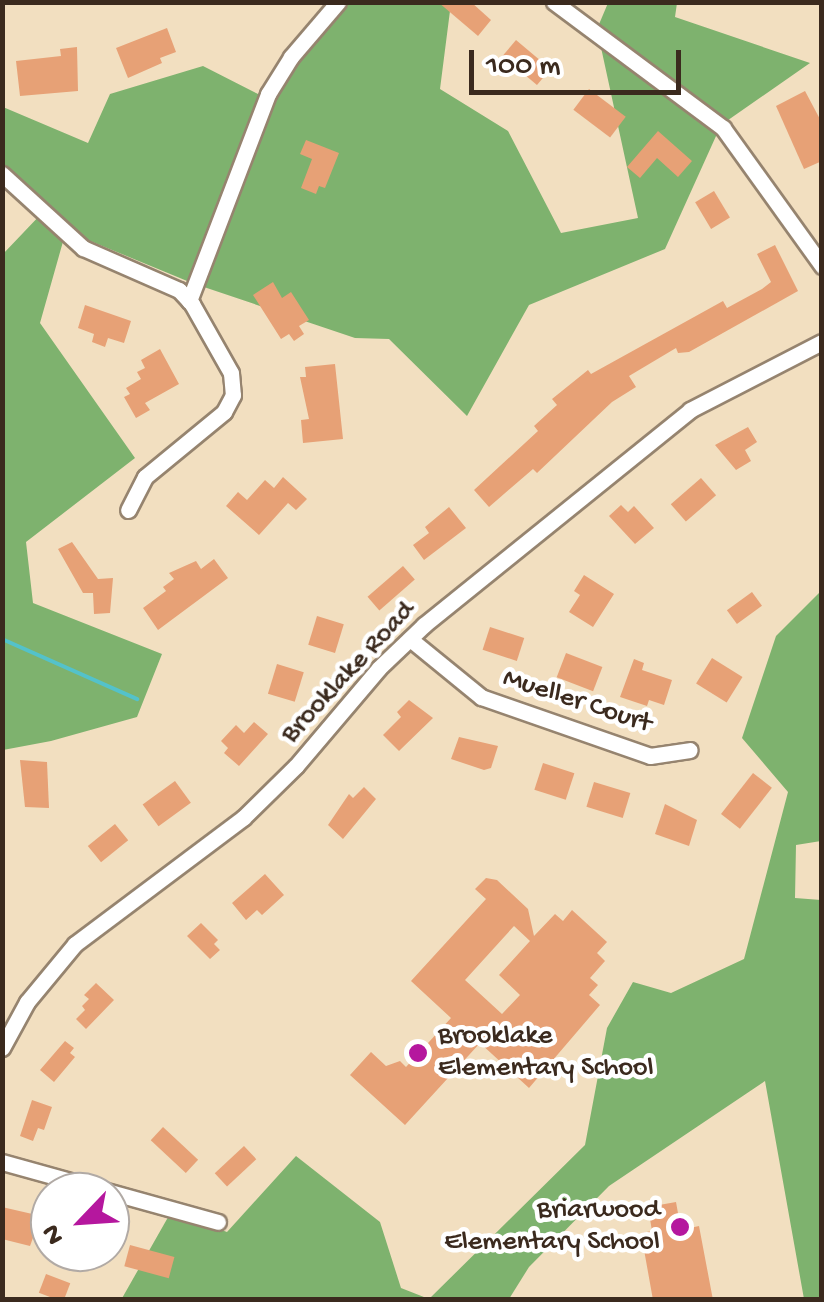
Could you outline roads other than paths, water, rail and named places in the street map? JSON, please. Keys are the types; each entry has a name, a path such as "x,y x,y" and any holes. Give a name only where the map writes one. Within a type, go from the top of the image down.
{"street":[{"path":"189,301 268,94 291,57 338,2"},
{"path":"554,2 723,128 822,266"},
{"path":"2,174 83,248 165,282 189,301 231,372 233,394 224,412 145,477 128,510"},
{"name":"Brooklake Road","path":"2,1048 27,1002 75,944 243,818 410,638 675,420 708,398 822,342"},
{"name":"Mueller Court","path":"410,638 481,697 650,756 690,750"},
{"path":"2,1162 218,1222"}],"waterway":[{"path":"2,639 137,699"}],"place":[{"name":"Brooklake Elementary School","path":"418,1053"},
{"name":"Briarwood Elementary School","path":"680,1227"}]}
